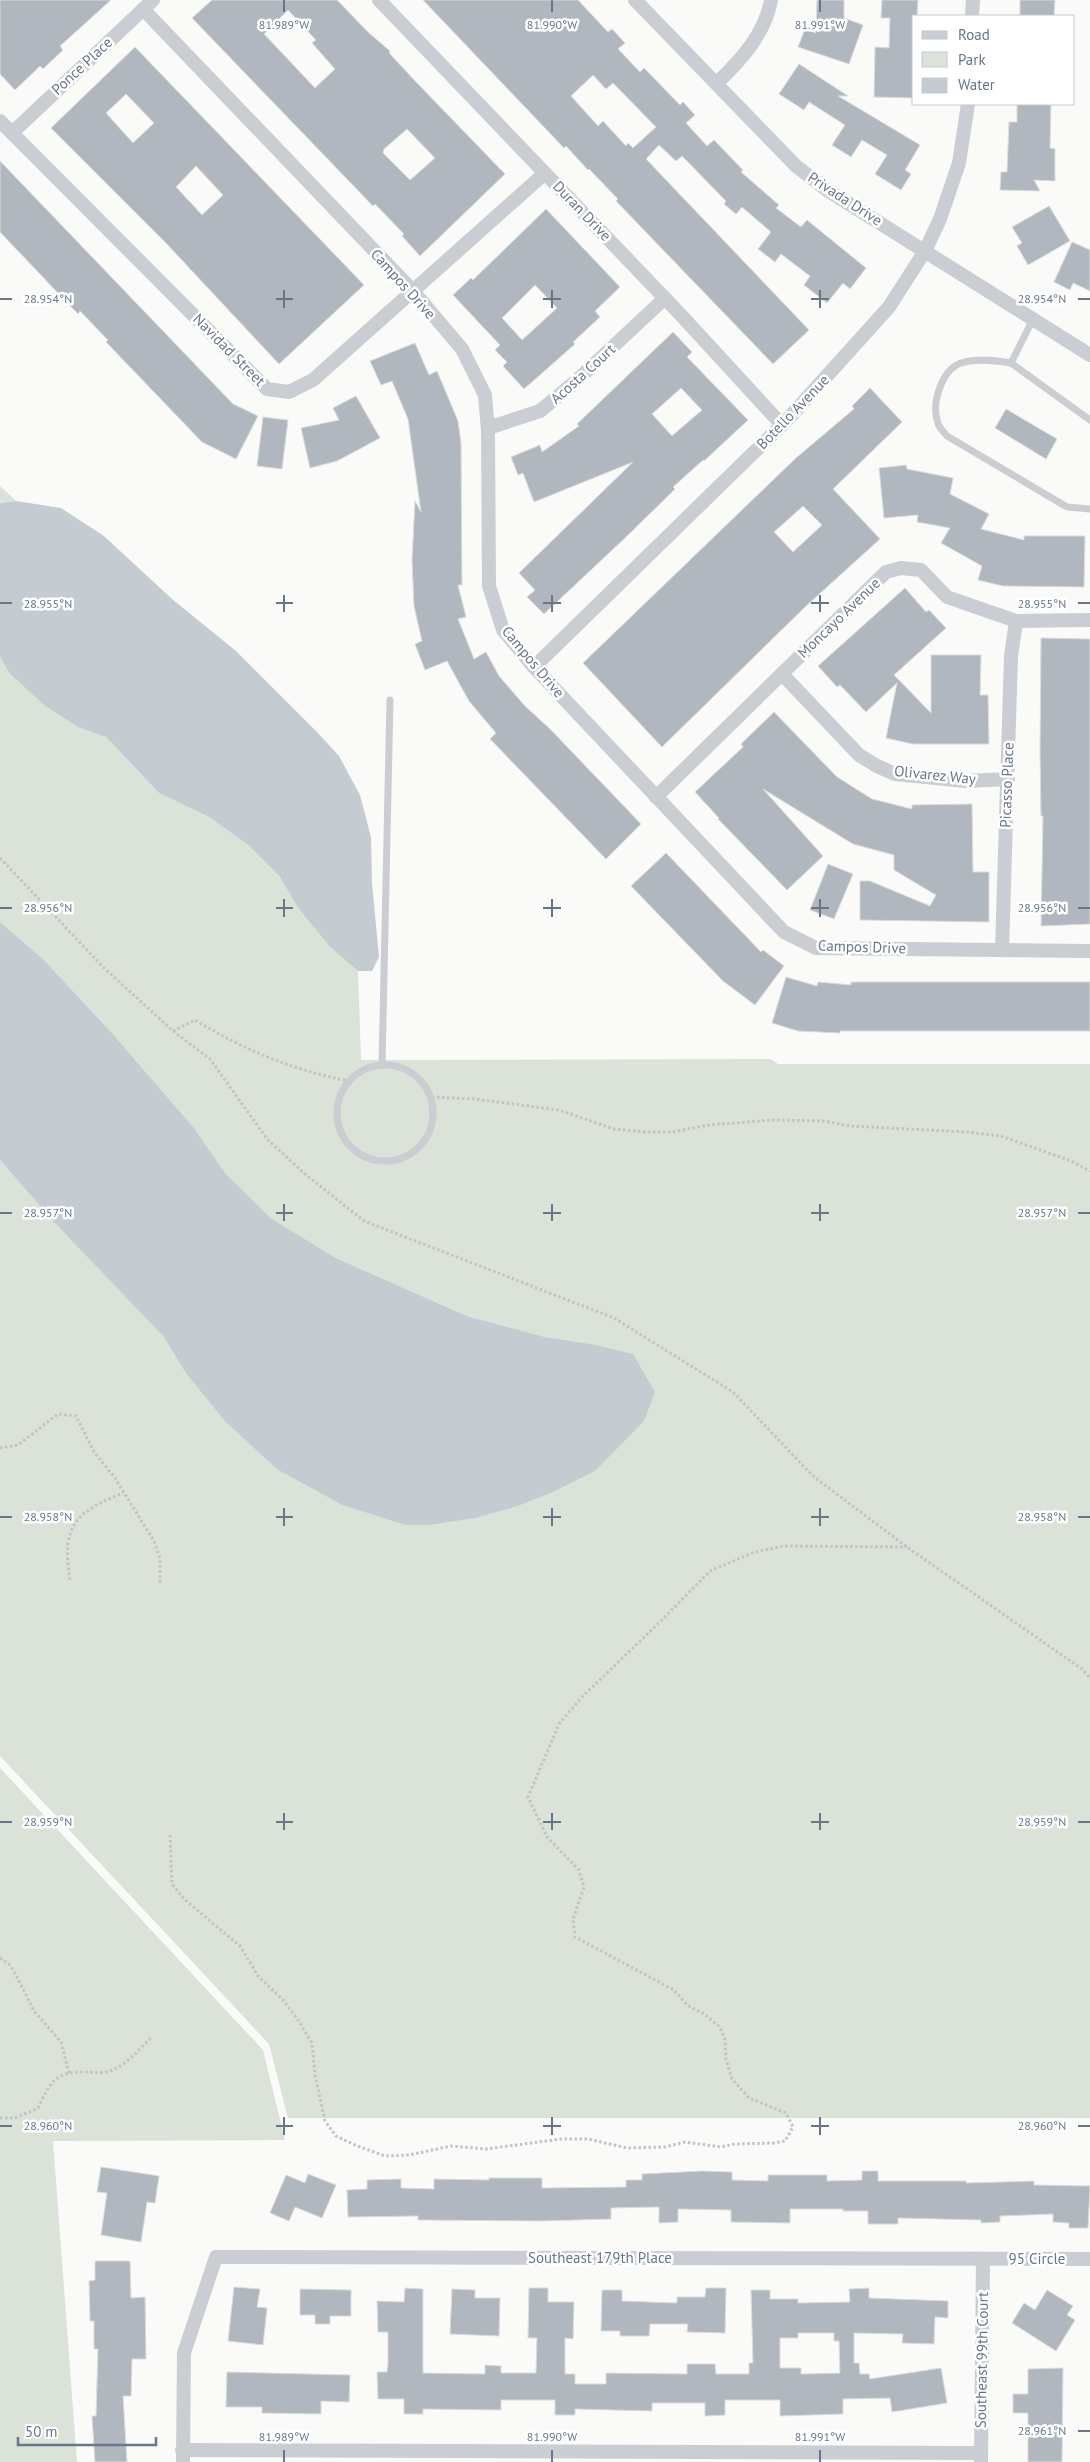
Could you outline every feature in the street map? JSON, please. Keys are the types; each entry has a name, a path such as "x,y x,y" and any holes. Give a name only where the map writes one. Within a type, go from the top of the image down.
{"street":[{"name":"Duran Drive","path":"380,0 665,298 782,425"},
{"name":"Privada Drive","path":"635,0 796,166 827,190 1090,355"},
{"path":"717,83 736,65 757,38 769,13 771,0"},
{"path":"972,0 972,15"},
{"name":"Ponce Place","path":"12,133 148,5"},
{"name":"Campos Drive","path":"148,5 412,291 462,349 485,395 488,428 489,586 503,630 534,667 784,932 816,948 1090,951"},
{"name":"Botello Avenue","path":"534,667 782,425 889,308 925,251 940,219 959,163 968,105"},
{"name":"Navidad Street","path":"0,121 267,389 289,392 313,380 545,173"},
{"name":"Acosta Court","path":"488,428 540,411 574,383 665,298"},
{"name":"Moncayo Avenue","path":"656,796 886,572 901,568 921,570 947,597 1016,621 1090,620"},
{"name":"Picasso Place","path":"1002,950 1011,656 1016,621"},
{"name":"Olivarez Way","path":"782,674 859,754 877,766 895,774 966,781 1008,779"},
{"name":"Southeast 179th Place","path":"183,2456 184,2353 216,2257 983,2258"},
{"name":"95 Circle","path":"983,2258 1090,2259"},
{"name":"Southeast 99th Court","path":"981,2458 983,2258"},
{"path":"183,2456 981,2458"}],"lane":[{"path":"1011,363 1033,318"},
{"path":"1090,420 1011,363 975,360 959,364 946,376 938,390 938,424 947,436 1066,507 1090,509"},
{"path":"382,1065 390,700"},
{"path":"382,1065 398,1066 412,1073 424,1083 432,1097 434,1113 432,1128 425,1142 413,1153 399,1160 376,1160 355,1150 344,1139 338,1124 337,1109 341,1094 349,1081 370,1067 382,1065"}],"path":[{"path":"0,858 104,968 173,1031 210,1059 267,1139 305,1174 364,1221 614,1318 733,1392 813,1476 907,1547 1000,1610 1082,1669 1090,1678"},
{"path":"173,1031 194,1020 264,1057 309,1073 349,1081"},
{"path":"432,1097 475,1099 558,1110 614,1129 646,1132 672,1132 709,1124 773,1120 824,1121 850,1126 967,1132 1002,1136 1071,1161 1090,1171"},
{"path":"0,1448 18,1445 58,1414 76,1416 94,1452 115,1478 154,1541 160,1558 160,1584"},
{"path":"70,1580 66,1550 72,1528 80,1515 93,1506 123,1493"},
{"path":"170,1835 172,1884 184,1899 240,1946 258,1976 284,2001 312,2043 315,2075 325,2121 336,2136 386,2156 409,2155 451,2146 486,2149 561,2139 588,2139 626,2148 665,2147 686,2142 721,2147 735,2144 785,2141 793,2127 786,2113 749,2098 732,2078 726,2059 725,2040 720,2027 704,2014 687,2005 674,1990 575,1937 573,1919 584,1887 579,1870 547,1837 528,1797 559,1724 582,1697 710,1571 752,1553 783,1546 907,1547"},
{"path":"0,1958 9,1964 34,2011 61,2042 70,2073"},
{"path":"0,2118 15,2118 38,2108 47,2089 58,2076 70,2073 110,2071 132,2057 152,2036"}],"green space":[{"path":"0,486 16,501 0,503"},
{"path":"0,657 10,674 45,706 78,727 106,737 159,793 209,817 248,845 280,877 298,908 330,947 358,971 361,1060 771,1059 778,1064 1090,1064 1090,2118 288,2118 269,2044 0,1756 0,1160 53,1221 142,1312 164,1337 185,1372 278,1470 342,1505 405,1525 430,1525 476,1518 515,1507 591,1344 545,1337 467,1316 336,1258 272,1219 226,1174 194,1128 112,1033 44,960 0,922"},
{"path":"0,1768 263,2050 285,2140 53,2141 77,2462 0,2462"}],"water":[{"path":"16,501 61,508 104,536 172,599 236,651 339,756 360,795 371,837 372,883 379,957 372,971 358,971 330,947 298,908 280,877 248,845 209,817 159,793 106,737 78,727 45,706 10,674 0,657 0,503"},
{"path":"0,922 44,960 112,1033 194,1128 226,1174 272,1219 336,1258 467,1316 545,1337 591,1344 633,1354 655,1392 644,1421 595,1471 553,1492 515,1507 476,1518 430,1525 405,1525 342,1505 278,1470 225,1421 185,1372 164,1337 53,1221 0,1160"}],"building":[{"path":"0,0 111,0 60,46 63,50 43,69 40,66 15,90 0,74"},
{"path":"212,0 337,0 369,33 390,51 389,53 417,83 505,174 420,256 402,236 404,234 375,204 373,206 192,18","holes":["288,10 316,40 312,43 335,69 315,88 264,34","407,129 435,158 410,180 383,153 384,149"]},
{"path":"423,0 578,0 608,32 612,29 625,43 618,49 640,72 644,68 680,105 683,102 695,115 686,123 707,146 714,140 743,170 741,172 779,205 776,208 801,227 807,220 866,268 850,289 843,283 827,303 804,285 810,276 781,254 775,262 758,249 771,232 742,207 736,214 724,204 726,201 682,156 676,161 659,145 646,159 809,330 773,364 616,201 618,199 589,169 566,146 564,148","holes":["593,75 606,89 613,83 656,127 633,148 628,143 626,146 603,121 598,126 571,96"]},
{"path":"817,0 844,0 844,18 863,25 849,64 798,47 805,29 816,33"},
{"path":"882,0 918,0 917,15 912,15 912,98 874,97 875,47 889,48 890,18 881,18"},
{"path":"1020,0 1055,0 1054,15 1020,15"},
{"path":"135,47 364,285 279,364 165,242 51,128","holes":["126,94 154,123 133,143 106,113","196,166 223,195 202,215 176,187"]},
{"path":"799,64 848,96 838,96 920,145 905,170 911,174 901,190 875,174 887,155 862,140 851,157 832,145 845,125 809,102 804,110 779,94"},
{"path":"1017,105 1051,105 1050,148 1055,149 1055,181 1034,180 1040,191 1000,190 1001,172 1007,172 1009,122 1017,122"},
{"path":"0,161 233,404 258,416 236,459 202,442 106,342 108,340 80,311 78,314 0,232"},
{"path":"1049,206 1070,241 1028,265 1017,246 1022,243 1012,227"},
{"path":"546,209 620,287 595,311 600,317 573,342 575,344 524,389 503,366 507,362 495,350 500,345 453,295 471,278 473,280","holes":["535,285 557,308 522,340 502,318"]},
{"path":"1072,242 1090,250 1090,291 1073,283 1070,290 1054,282"},
{"path":"673,332 692,352 687,357 748,420 673,487 675,489 544,614 527,597 535,590 519,573 633,462 534,502 523,473 518,475 511,457 540,445 542,452 579,426 577,424","holes":["681,388 702,410 672,436 652,414"]},
{"path":"415,343 429,375 437,371 458,421 461,443 462,585 458,585 466,617 458,619 474,659 486,652 499,676 525,706 550,729 641,824 606,859 490,739 496,733 469,701 447,661 425,670 415,644 422,641 414,606 412,560 415,501 421,512 408,419 392,381 381,385 370,361"},
{"path":"870,388 902,422 833,489 880,539 806,606 662,747 583,663 796,458 854,409 852,406","holes":["803,506 822,525 793,552 774,532"]},
{"path":"356,396 380,438 337,461 310,468 301,428 339,420 333,408"},
{"path":"1006,409 1057,439 1046,459 995,428"},
{"path":"263,417 288,420 282,469 257,466"},
{"path":"906,465 907,469 953,478 950,494 989,514 981,529 1024,540 1024,536 1085,536 1084,587 1003,586 978,580 982,566 941,543 950,528 917,522 918,515 884,518 879,468"},
{"path":"905,588 926,612 929,610 946,628 894,675 931,713 931,655 981,655 980,695 988,695 989,744 913,744 886,738 897,683 866,712 840,685 837,687 818,666"},
{"path":"1041,638 1090,639 1090,924 1041,926 1043,816 1041,816 1040,751"},
{"path":"774,712 837,777 872,799 912,809 912,805 972,804 973,872 989,872 989,922 860,920 860,881 870,881 930,906 936,895 894,870 894,855 853,844 763,789 823,856 787,890 718,819 695,792 743,747 741,744"},
{"path":"666,853 761,952 763,950 784,966 755,1005 723,981 631,886"},
{"path":"828,864 853,874 834,919 810,910"},
{"path":"786,977 817,986 818,982 851,985 851,982 1090,982 1090,1031 840,1031 840,1033 798,1031 772,1023"},
{"path":"101,2167 159,2176 155,2203 147,2202 141,2242 101,2235 107,2193 97,2192"},
{"path":"702,2171 732,2172 732,2180 768,2181 768,2175 827,2175 827,2181 862,2180 862,2171 878,2171 878,2181 966,2181 966,2183 1034,2181 1034,2185 1090,2186 1088,2228 1069,2228 1069,2223 1053,2222 1053,2214 1000,2216 1000,2222 981,2223 981,2220 898,2218 898,2224 868,2224 868,2211 843,2211 843,2209 790,2209 790,2223 731,2222 731,2210 678,2209 678,2222 659,2223 659,2207 611,2208 611,2219 541,2221 418,2220 418,2216 348,2217 347,2190 367,2189 367,2180 401,2179 401,2188 434,2189 434,2179 489,2180 489,2178 542,2178 542,2188 626,2187 626,2180 642,2180 642,2174"},
{"path":"308,2174 336,2185 322,2218 295,2207 289,2221 270,2213 286,2175 305,2183"},
{"path":"95,2261 130,2261 131,2298 145,2297 146,2359 132,2359 131,2396 123,2396 127,2462 95,2462 92,2416 96,2416 98,2349 94,2349 94,2321 90,2321 89,2281 95,2280"},
{"path":"234,2287 260,2289 257,2307 267,2308 263,2345 228,2341"},
{"path":"405,2288 423,2289 423,2373 485,2374 485,2365 501,2366 501,2373 536,2373 537,2338 528,2338 529,2288 548,2288 548,2302 574,2302 573,2339 565,2338 565,2374 575,2374 575,2384 606,2384 606,2373 687,2374 687,2364 715,2364 716,2374 749,2374 749,2363 753,2363 751,2290 770,2290 770,2299 798,2299 798,2303 850,2302 849,2289 869,2288 869,2298 948,2301 948,2318 935,2317 934,2344 902,2343 903,2334 854,2333 854,2363 859,2363 860,2374 869,2374 870,2379 941,2368 947,2403 892,2412 890,2398 843,2399 843,2414 780,2416 780,2400 725,2400 725,2415 705,2416 705,2403 652,2403 652,2411 575,2409 575,2415 555,2415 555,2400 501,2400 501,2410 423,2409 423,2414 404,2414 404,2399 378,2399 377,2372 387,2372 388,2332 378,2332 377,2301 404,2302","holes":["798,2333 834,2333 834,2341 839,2341 840,2373 801,2374 801,2368 780,2368 780,2338 798,2338"]},
{"path":"706,2288 726,2288 725,2333 687,2332 688,2324 650,2324 649,2336 620,2336 620,2331 601,2331 602,2290 622,2290 622,2301 677,2303 677,2297 705,2297"},
{"path":"300,2289 351,2290 351,2316 330,2316 330,2324 315,2324 315,2315 300,2315"},
{"path":"452,2289 475,2290 475,2298 500,2298 499,2336 450,2334"},
{"path":"1047,2290 1073,2306 1067,2315 1075,2320 1056,2351 1012,2323 1024,2303 1035,2310"},
{"path":"1063,2368 1062,2462 1028,2462 1028,2413 1013,2413 1013,2394 1028,2394 1028,2369"},
{"path":"227,2372 350,2375 349,2402 321,2401 321,2414 262,2413 262,2407 226,2407"}]}
